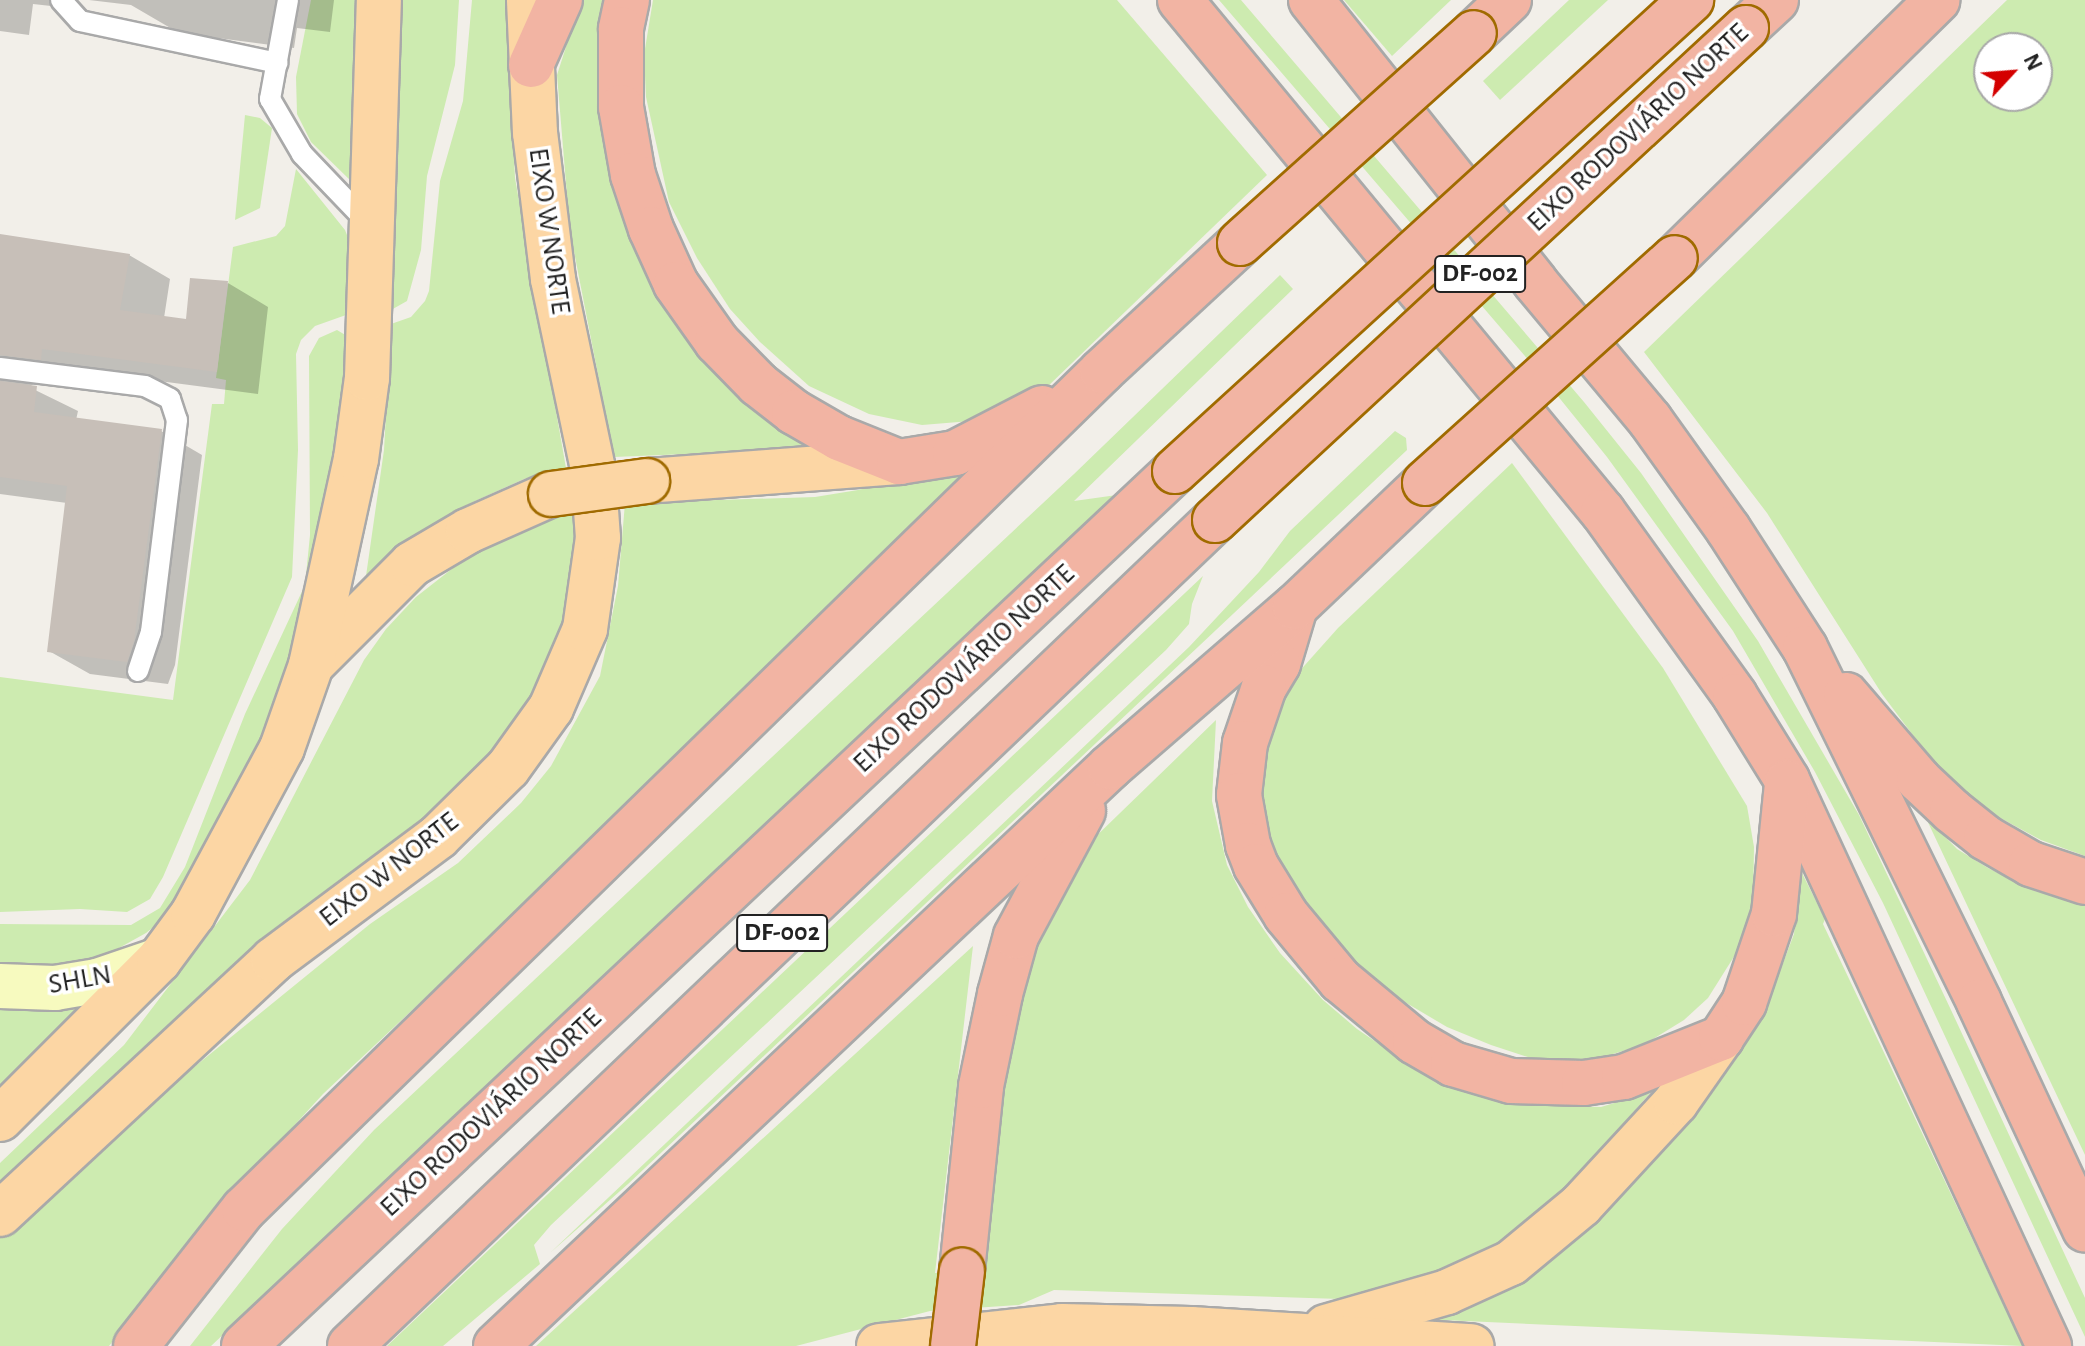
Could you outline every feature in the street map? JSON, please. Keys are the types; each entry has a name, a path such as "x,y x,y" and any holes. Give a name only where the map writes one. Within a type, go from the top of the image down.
{"highway":[{"path":"531,65 560,0"},
{"path":"627,0 621,29 621,107 633,175 651,229 676,284 717,342 758,384 794,412 839,438 899,462 955,453 1012,426 1102,371"},
{"path":"1180,0 1603,512 1735,696 1787,780 2049,1346"},
{"path":"1311,0 1535,282 1650,420 1728,529 1805,648 1972,988 2085,1229"},
{"path":"136,1346 244,1209 1102,371 1509,0"},
{"name":"EIXO RODOVIÁRIO NORTE","path":"244,1346 1175,471 1691,0"},
{"path":"496,1346 1110,767 1295,607 1425,483 1675,258 1938,0"},
{"name":"EIXO RODOVIÁRIO NORTE","path":"350,1346 1215,520 1761,14"},
{"path":"1295,607 1278,664 1264,687 1245,743 1239,795 1241,820 1256,866 1280,905 1340,980 1415,1042 1453,1064 1511,1081 1584,1083 1624,1077 1721,1038 1744,1003 1774,914 1787,780"},
{"path":"1805,648 1919,780 1952,811 1986,838 2031,864 2085,882"},
{"path":"953,1346 988,1041 1016,936 1110,767"}],"main road":[{"path":"0,1119 159,960 193,914 282,748 311,665 356,459 369,348 379,0"},
{"name":"EIXO W NORTE","path":"0,1214 273,960 438,837 508,768 551,708 585,629 598,538 593,469 553,279 535,133 529,0"},
{"path":"311,665 412,564 468,531 551,494 647,481 899,462"},
{"name":"SHLN","path":"0,986 55,988 97,981 159,960"},
{"path":"1295,1337 1447,1292 1511,1263 1581,1205 1676,1102 1721,1038"},
{"path":"879,1346 1062,1326 1471,1346"}],"lane":[{"path":"61,0 80,21 278,63"},
{"path":"288,0 270,99 302,154 372,227"},
{"path":"0,368 145,386 170,399 177,420 176,435 151,632 138,671"}],"green space":[{"path":"311,0 356,0 352,182 311,142 297,114 296,77"},
{"path":"401,0 459,0 455,65 427,176 421,250 407,301 391,310"},
{"path":"472,0 506,0 515,178 566,468 524,479 475,501 423,533 365,583 384,450 391,324 411,317 425,301 429,291 440,181 463,101"},
{"path":"581,0 607,0 597,80 607,159 634,246 681,325 831,448 614,457 570,231 557,75"},
{"path":"653,0 1117,0 1267,175 1044,390 983,420 922,425 869,414 809,386 760,342 730,309 697,258 669,202 646,97 644,55"},
{"path":"1219,0 1241,0 1584,402 1641,473 1758,641 1859,815 1951,1010 2085,1298 2085,1337 1883,903 1815,772 1733,631 1607,457 1536,369"},
{"path":"1344,0 1451,0 1392,56"},
{"path":"1569,0 1608,0 1500,100 1483,81"},
{"path":"2007,0 2085,0 2085,856 2041,840 1993,814 1939,770 1882,694 1767,513 1644,352 1973,33 1973,112 2053,112 2053,32 1974,32"},
{"path":"245,115 260,118 272,128 260,208 235,220"},
{"path":"296,169 345,230 351,245 346,315 315,326 301,340 296,354 298,450 292,577 163,877 150,899 127,912 80,909 0,912 0,677 173,700 212,404 224,404 226,380 216,378 233,247 276,236 285,226"},
{"path":"1280,275 1293,289 1074,501 1117,495 211,1346 190,1346 282,1229 374,1130 1074,474"},
{"path":"337,330 347,336 346,413 289,681 248,775 167,916 146,933 101,958 44,969 0,965 0,924 131,925 160,908 185,867 245,714 305,585 310,535 309,356 319,338"},
{"path":"1395,431 1406,438 1407,450 628,1184 550,1253 1189,647 1259,572 1290,531"},
{"path":"1004,453 323,1094 228,1198 109,1346 0,1346 0,1238 172,1085 370,924 458,863 521,803 551,766 600,676 618,586 625,503 815,497 858,490"},
{"path":"1512,463 1663,668 1747,806 1754,847 1753,902 1746,929 1735,955 1708,998 1684,1020 1645,1044 1594,1060 1531,1058 1491,1045 1447,1027 1381,988 1333,948 1290,894 1257,812 1257,755 1288,684 1338,628"},
{"path":"574,510 574,573 556,653 529,712 484,775 208,989 0,1183 0,1163 124,1045 250,880 364,660 386,629 416,597 453,568 508,534"},
{"path":"1203,576 1192,604 1189,624 1166,650 551,1225 534,1245 540,1264 443,1346 387,1346"},
{"path":"1216,720 1212,801 1227,865 1248,907 1280,953 1323,1000 1357,1029 1410,1065 1463,1088 1521,1105 1601,1107 1634,1097 1658,1084 1525,1236 1381,1296 1341,1299 1054,1290 1019,1305 930,1311 796,1346 536,1346 973,946 935,1273 981,1269 1015,985 1087,845"},
{"path":"1925,816 1957,849 1988,868 2035,891 2085,904 2085,1155"},
{"path":"1800,869 1825,919 1823,924 2023,1346 1420,1319 1454,1308 1756,1014 1780,971 1794,934"},
{"path":"88,998 0,1088 0,1001"}],"building":[{"path":"0,234 130,254 120,310 186,319 190,278 228,281 217,372 42,349 41,360 0,355"},
{"path":"0,381 37,386 34,412 162,429 134,641 127,662 47,652 67,486 0,477"}]}
